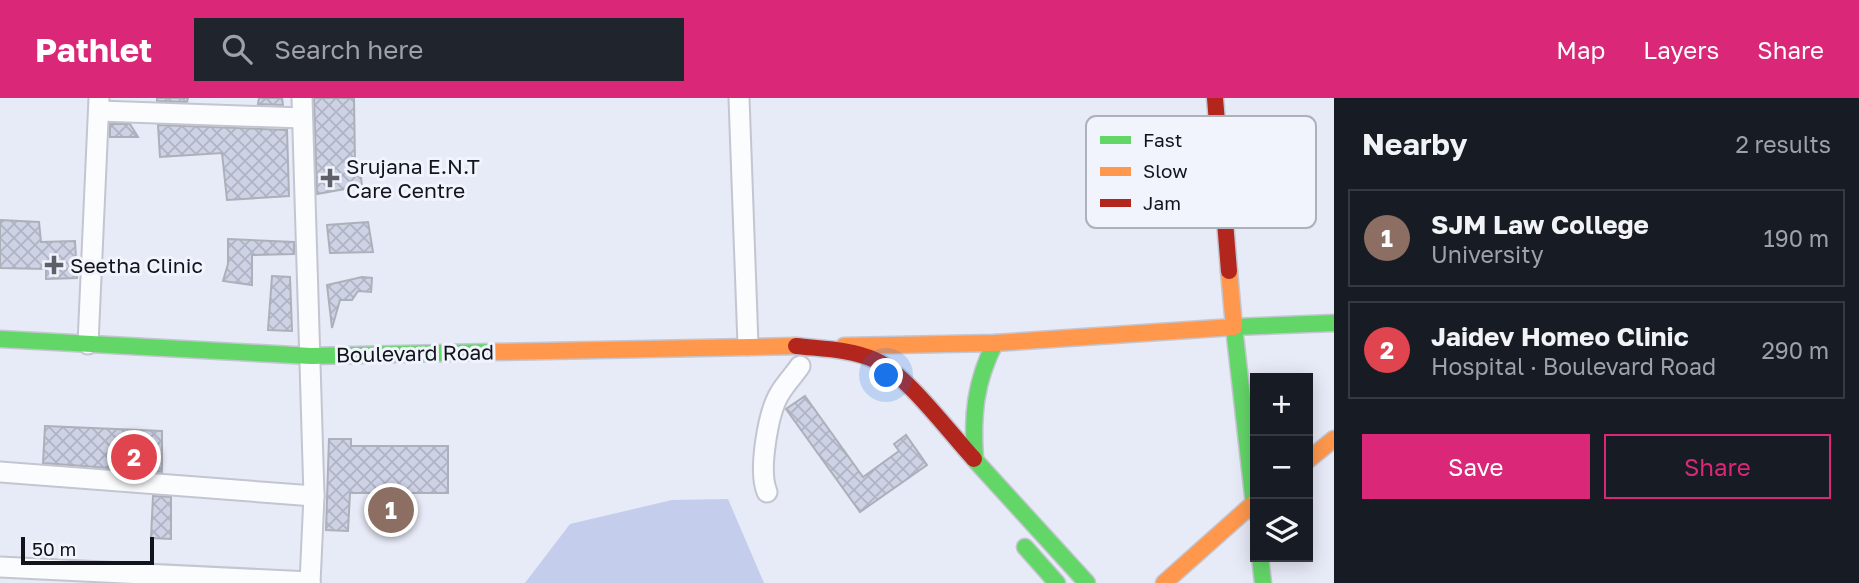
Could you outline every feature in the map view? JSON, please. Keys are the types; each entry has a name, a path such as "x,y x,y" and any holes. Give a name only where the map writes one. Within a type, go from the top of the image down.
{"main road":[{"path":"1215,98 1216,116"},
{"path":"1226,228 1234,327 1254,499"},
{"path":"791,365 814,347 995,343 1334,323"},
{"name":"Boulevard Road","path":"0,339 88,344 311,371 748,345 814,347"},
{"path":"975,459 972,400 975,383 995,343"},
{"path":"814,347 877,361 897,375 1087,583"},
{"path":"791,365 821,368"},
{"path":"1313,456 1334,439"},
{"path":"1164,583 1250,510"},
{"path":"1013,533 1057,583"},
{"path":"1261,562 1263,583"}],"street":[{"path":"739,98 748,345"},
{"path":"0,567 310,582 314,496 302,108 99,104 88,344"},
{"path":"767,492 763,483 768,429 791,365"},
{"path":"0,472 314,496"}],"shaded area":[{"path":"728,499 764,583 525,583 570,524 672,500"}],"building":[{"path":"157,98 188,98 187,102 157,101"},
{"path":"259,98 282,98 283,105 258,104"},
{"path":"314,98 354,98 355,162 359,161 362,186 317,194"},
{"path":"110,124 130,124 138,137 110,137"},
{"path":"158,125 287,130 289,196 227,200 222,153 160,157"},
{"path":"0,220 39,222 41,242 75,241 77,278 46,279 46,269 0,268"},
{"path":"368,222 373,252 330,253 327,225"},
{"path":"228,239 294,242 294,254 252,255 252,285 223,281 228,264"},
{"path":"272,276 290,277 292,331 268,330"},
{"path":"362,277 372,278 371,292 358,291 352,300 340,300 332,328 327,285"},
{"path":"805,396 863,477 899,451 894,444 906,435 927,465 860,512 786,409"},
{"path":"45,426 162,431 162,472 43,463"},
{"path":"329,439 351,439 351,446 448,446 448,493 350,493 348,531 326,530"},
{"path":"153,496 171,497 171,539 151,538"}],"traffic: fast":[{"path":"1253,499 1234,327 1334,323"},
{"path":"0,339 311,356 492,352"},
{"path":"975,459 976,400 983,372 995,343"},
{"path":"974,459 1087,583"},
{"path":"1025,547 1057,583"},
{"path":"1261,562 1263,583"}],"traffic: slow":[{"path":"844,346 995,343 1234,327 1229,271"},
{"path":"492,352 796,346"},
{"path":"1313,456 1334,439"},
{"path":"1164,583 1250,506"}],"traffic: jam":[{"path":"1215,98 1216,116"},
{"path":"1226,228 1229,271"},
{"path":"796,346 856,354 887,367 913,390 974,459"}],"place":[{"name":"Srujana E.N.T Care Centre","path":"330,178"},
{"name":"Seetha Clinic","path":"54,265"},
{"name":"Jaidev Homeo Clinic","path":"134,457"},
{"name":"SJM Law College","path":"391,510"}]}
